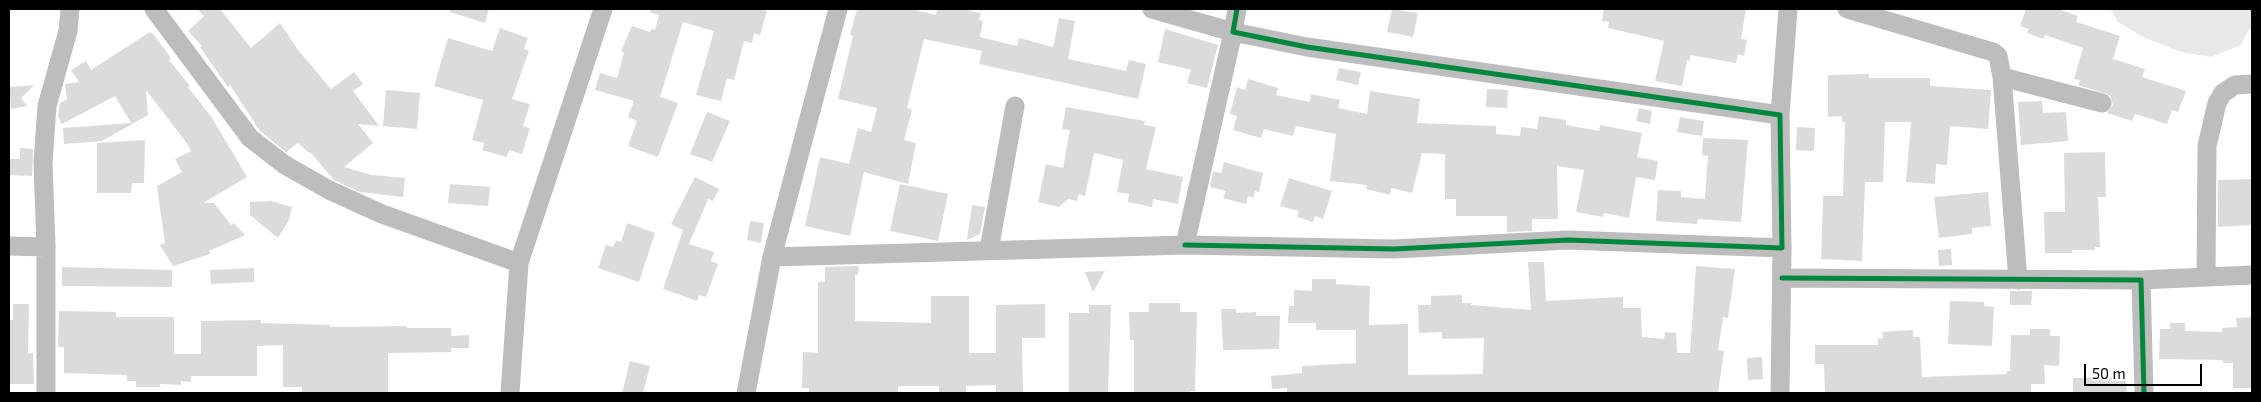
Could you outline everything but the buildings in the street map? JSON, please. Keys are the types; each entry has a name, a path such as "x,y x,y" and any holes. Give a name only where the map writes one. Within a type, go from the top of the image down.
{"street":[{"path":"46,393 46,247 43,163 47,106 68,31 70,9"},
{"path":"154,9 250,138 285,165 330,190 382,214 519,263"},
{"path":"510,393 519,263 603,9"},
{"path":"746,393 772,257 838,9"},
{"path":"1152,9 1233,32 1307,47 1780,115"},
{"path":"1185,245 1237,9"},
{"path":"1780,393 1782,248 1780,115 1788,9"},
{"path":"1847,9 1993,52 1998,56 2001,64 2018,280"},
{"path":"2002,77 2102,103"},
{"path":"2206,277 2207,146 2217,103 2223,92 2235,85 2252,84"},
{"path":"989,250 1015,106"},
{"path":"772,257 1185,245 1394,249 1568,240 1782,248"},
{"path":"9,246 46,247"},
{"path":"1782,278 2141,280 2252,275"},
{"path":"2141,280 2144,393"}],"shaded area":[{"path":"2110,9 2252,9 2252,29 2249,29 2241,45 2211,57 2181,52 2143,37 2118,22"}],"cycle path":[{"path":"1185,245 1394,249 1568,240 1782,248 1780,115 1307,47 1233,32 1237,9"},
{"path":"1782,278 2141,280 2144,393"}]}
